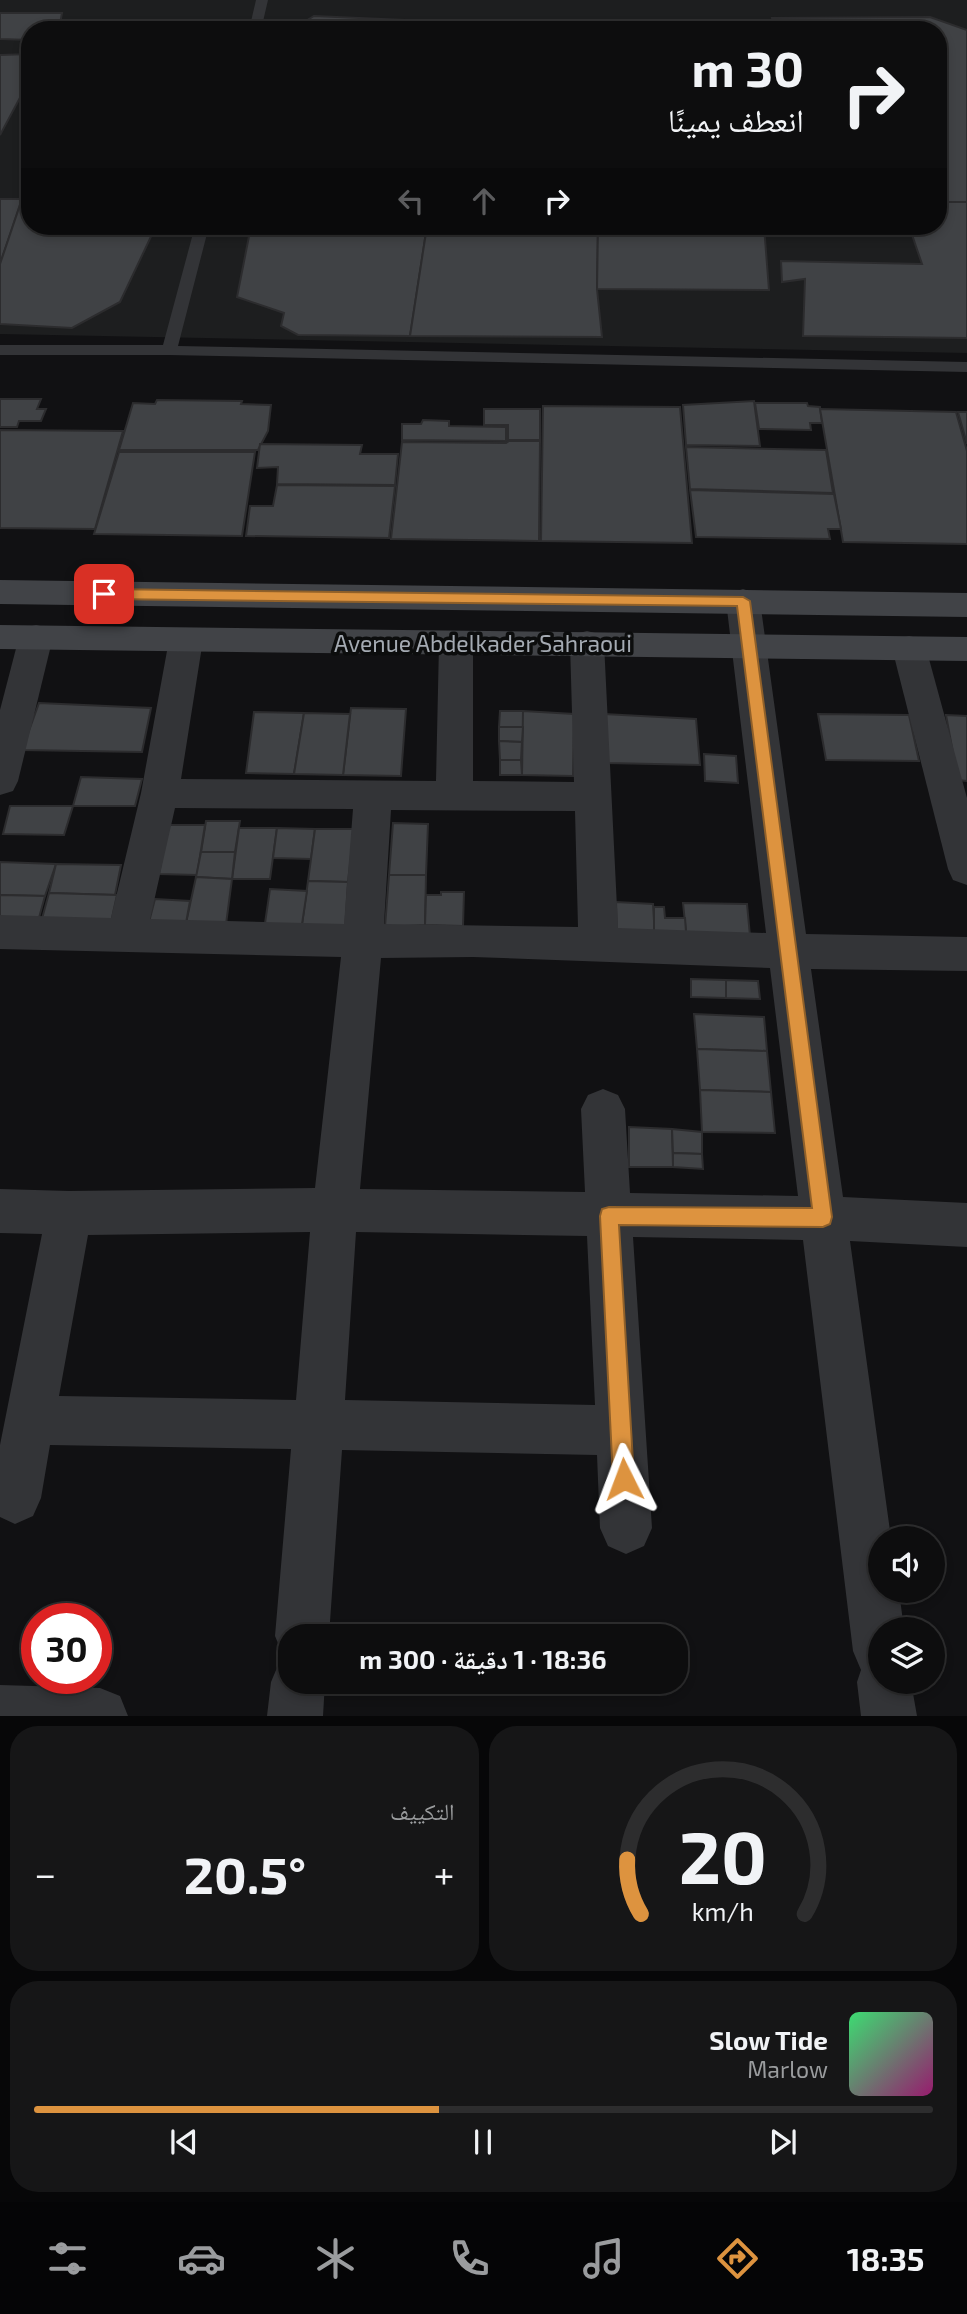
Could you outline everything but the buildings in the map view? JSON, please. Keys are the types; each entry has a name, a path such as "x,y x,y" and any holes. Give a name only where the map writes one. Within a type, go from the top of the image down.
{"main road":[{"name":"Avenue Abdelkader Sahraoui","path":"0,592 967,605"},
{"name":"Avenue Abdelkader Sahraoui","path":"0,637 967,649"}],"street":[{"path":"743,601 876,1617"},
{"path":"0,781 36,637"},
{"path":"127,933 160,793 186,640"},
{"path":"587,643 598,944"},
{"path":"454,796 456,644"},
{"path":"909,648 960,815 967,869"},
{"path":"160,793 593,797"},
{"path":"303,1624 335,1210 363,941 373,795"},
{"path":"0,932 127,933 363,941 473,940 787,951 967,954"},
{"path":"603,1109 626,1528"},
{"path":"0,1211 69,1213 335,1210 823,1217 967,1225"},
{"path":"15,1498 69,1213"},
{"path":"30,1420 621,1430"},
{"path":"295,1716 297,1694"},
{"path":"886,1694 889,1716"},
{"path":"0,1713 100,1716"}],"lane":[{"path":"256,21 262,0"},
{"path":"169,350 200,235"},
{"path":"0,350 169,350 967,367"}],"shaded area":[{"path":"0,0 967,0 967,353 0,334"}],"route":[{"path":"104,594 743,601 823,1217 609,1216 624,1479"}]}
